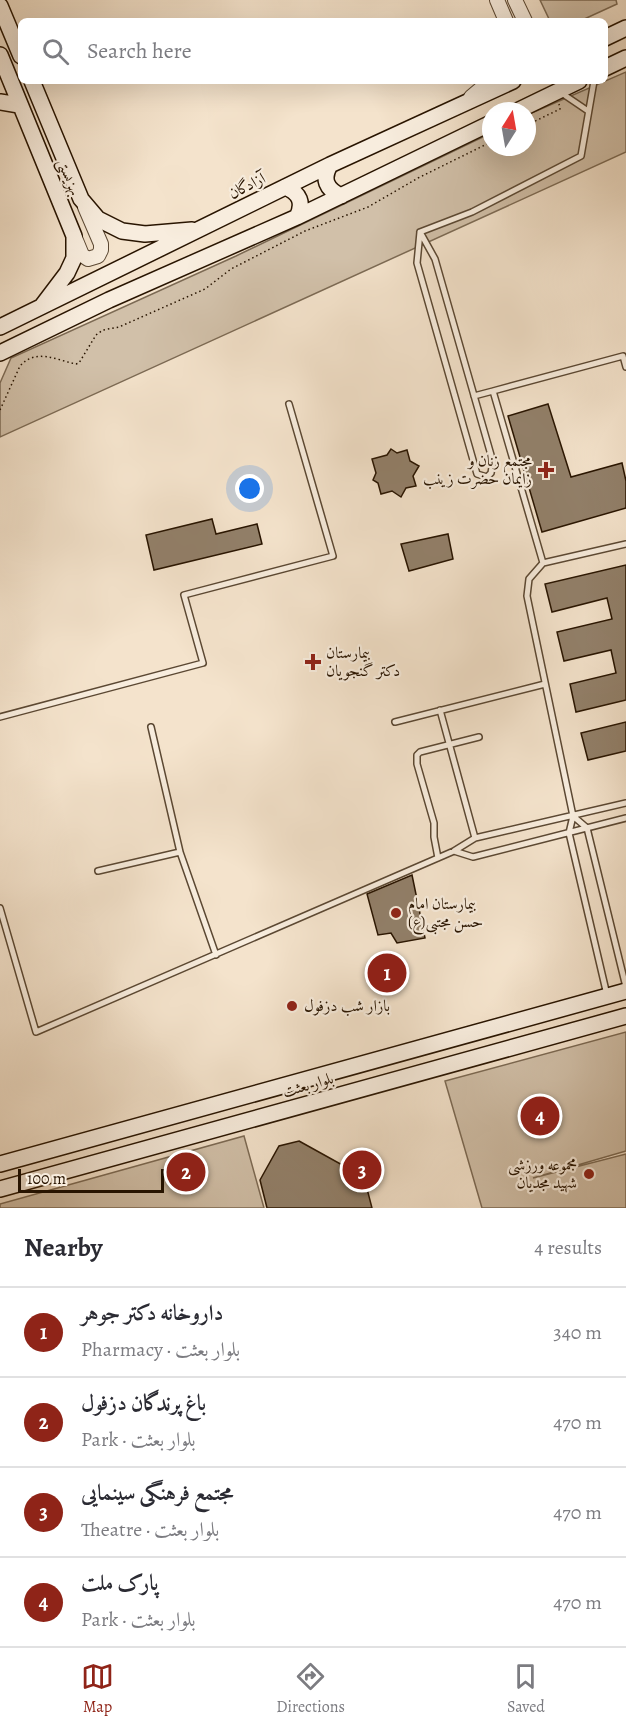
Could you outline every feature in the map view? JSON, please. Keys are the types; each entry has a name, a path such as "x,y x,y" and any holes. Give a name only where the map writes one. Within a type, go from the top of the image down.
{"main road":[{"path":"0,6 18,49"},
{"path":"608,37 626,28"},
{"path":"608,44 626,39"},
{"name":"بهزیستی","path":"0,55 74,236 74,258 67,273 39,309"},
{"path":"608,67 626,58"},
{"path":"33,84 81,199 98,219 122,231 145,234 201,229"},
{"name":"آزادگان","path":"0,327 330,165 506,84"},
{"path":"535,102 573,84"},
{"path":"0,102 19,105"},
{"path":"0,353 109,300 297,217 482,127"},
{"path":"330,165 325,174 326,184 332,192 341,196"},
{"path":"285,187 294,191 300,198 301,208 297,217"},
{"name":"بلوار بعثت","path":"0,1164 626,991"},
{"name":"بلوار بعثت","path":"0,1189 626,1016"},
{"path":"366,1063 360,1070 358,1079 370,1086"},
{"path":"143,1124 150,1147"}],"street":[{"path":"497,0 505,18"},
{"path":"515,0 524,18"},
{"path":"462,104 486,84"},
{"path":"74,236 82,255 88,259 98,256 101,244 81,199"}],"lane":[{"path":"420,232 472,212 581,156 593,84"},
{"path":"558,91 588,111"},
{"path":"420,232 435,259 493,462 491,473 486,477 477,474 417,263 420,232"},
{"path":"474,396 623,357 626,367"},
{"path":"494,391 543,563"},
{"path":"0,717 203,663 183,595 333,556 289,405"},
{"path":"607,997 569,833 573,816 527,596 529,579 543,563 626,544"},
{"path":"394,722 545,684"},
{"path":"440,710 475,838"},
{"path":"151,728 180,852 216,955"},
{"path":"438,858 434,824 417,764 417,755 420,752 449,744 479,738"},
{"path":"0,908 36,1032 454,851 475,838 626,802"},
{"path":"573,816 586,828 626,987"},
{"path":"454,851 473,857 626,818"},
{"path":"98,871 180,852"}],"path":[{"path":"536,121 560,109 558,91"},
{"path":"0,410 25,360 34,356 79,363 96,335 103,330 119,327 205,289 242,263 305,231 368,207 418,178 482,146"}],"shaded area":[{"path":"540,0 616,0 617,4 587,18 549,18"},
{"path":"626,72 626,152 0,437 0,383 11,358 236,256 482,137 482,156 536,156 536,111 598,84 608,84 608,80"},
{"path":"626,1032 626,1151 533,1178 626,1154 626,1208 482,1208 445,1081"},
{"path":"244,1136 264,1208 0,1208 0,1204"}],"building":[{"name":"مجتمع زنان و زایمان حضرت زینب","path":"548,404 571,477 622,463 626,481 626,508 542,532 508,416"},
{"path":"391,449 397,453 407,450 410,461 419,466 413,476 416,486 406,488 401,497 392,491 381,494 378,483 373,480 376,473 372,459 387,455"},
{"path":"212,519 216,534 257,524 262,544 154,570 146,535"},
{"path":"448,534 453,559 409,571 401,544"},
{"path":"626,565 626,700 576,712 570,684 616,673 611,650 564,661 557,632 612,619 607,598 552,612 545,584"},
{"path":"626,722 626,751 588,760 581,733"},
{"name":"بیمارستان امام حسن مجتبی(ع)","path":"412,875 425,938 397,943 391,933 378,935 367,894"},
{"path":"299,1141 364,1177 372,1208 267,1208 260,1180 279,1146"}],"place":[{"name":"مجتمع زنان و زایمان حضرت زینب","path":"546,470"},
{"name":"بیمارستان دکتر گنجویان","path":"313,662"},
{"name":"بیمارستان امام حسن مجتبی(ع)","path":"396,913"},
{"name":"داروخانه دکتر جوهر","path":"387,973"},
{"name":"بازار شب دزفول","path":"292,1006"},
{"name":"پارک ملت","path":"540,1116"},
{"name":"مجتمع فرهنگی سینمایی","path":"362,1170"},
{"name":"باغ پرندگان دزفول","path":"186,1172"},
{"name":"مجموعه ورزشی شهید مجدیان","path":"589,1174"}]}
